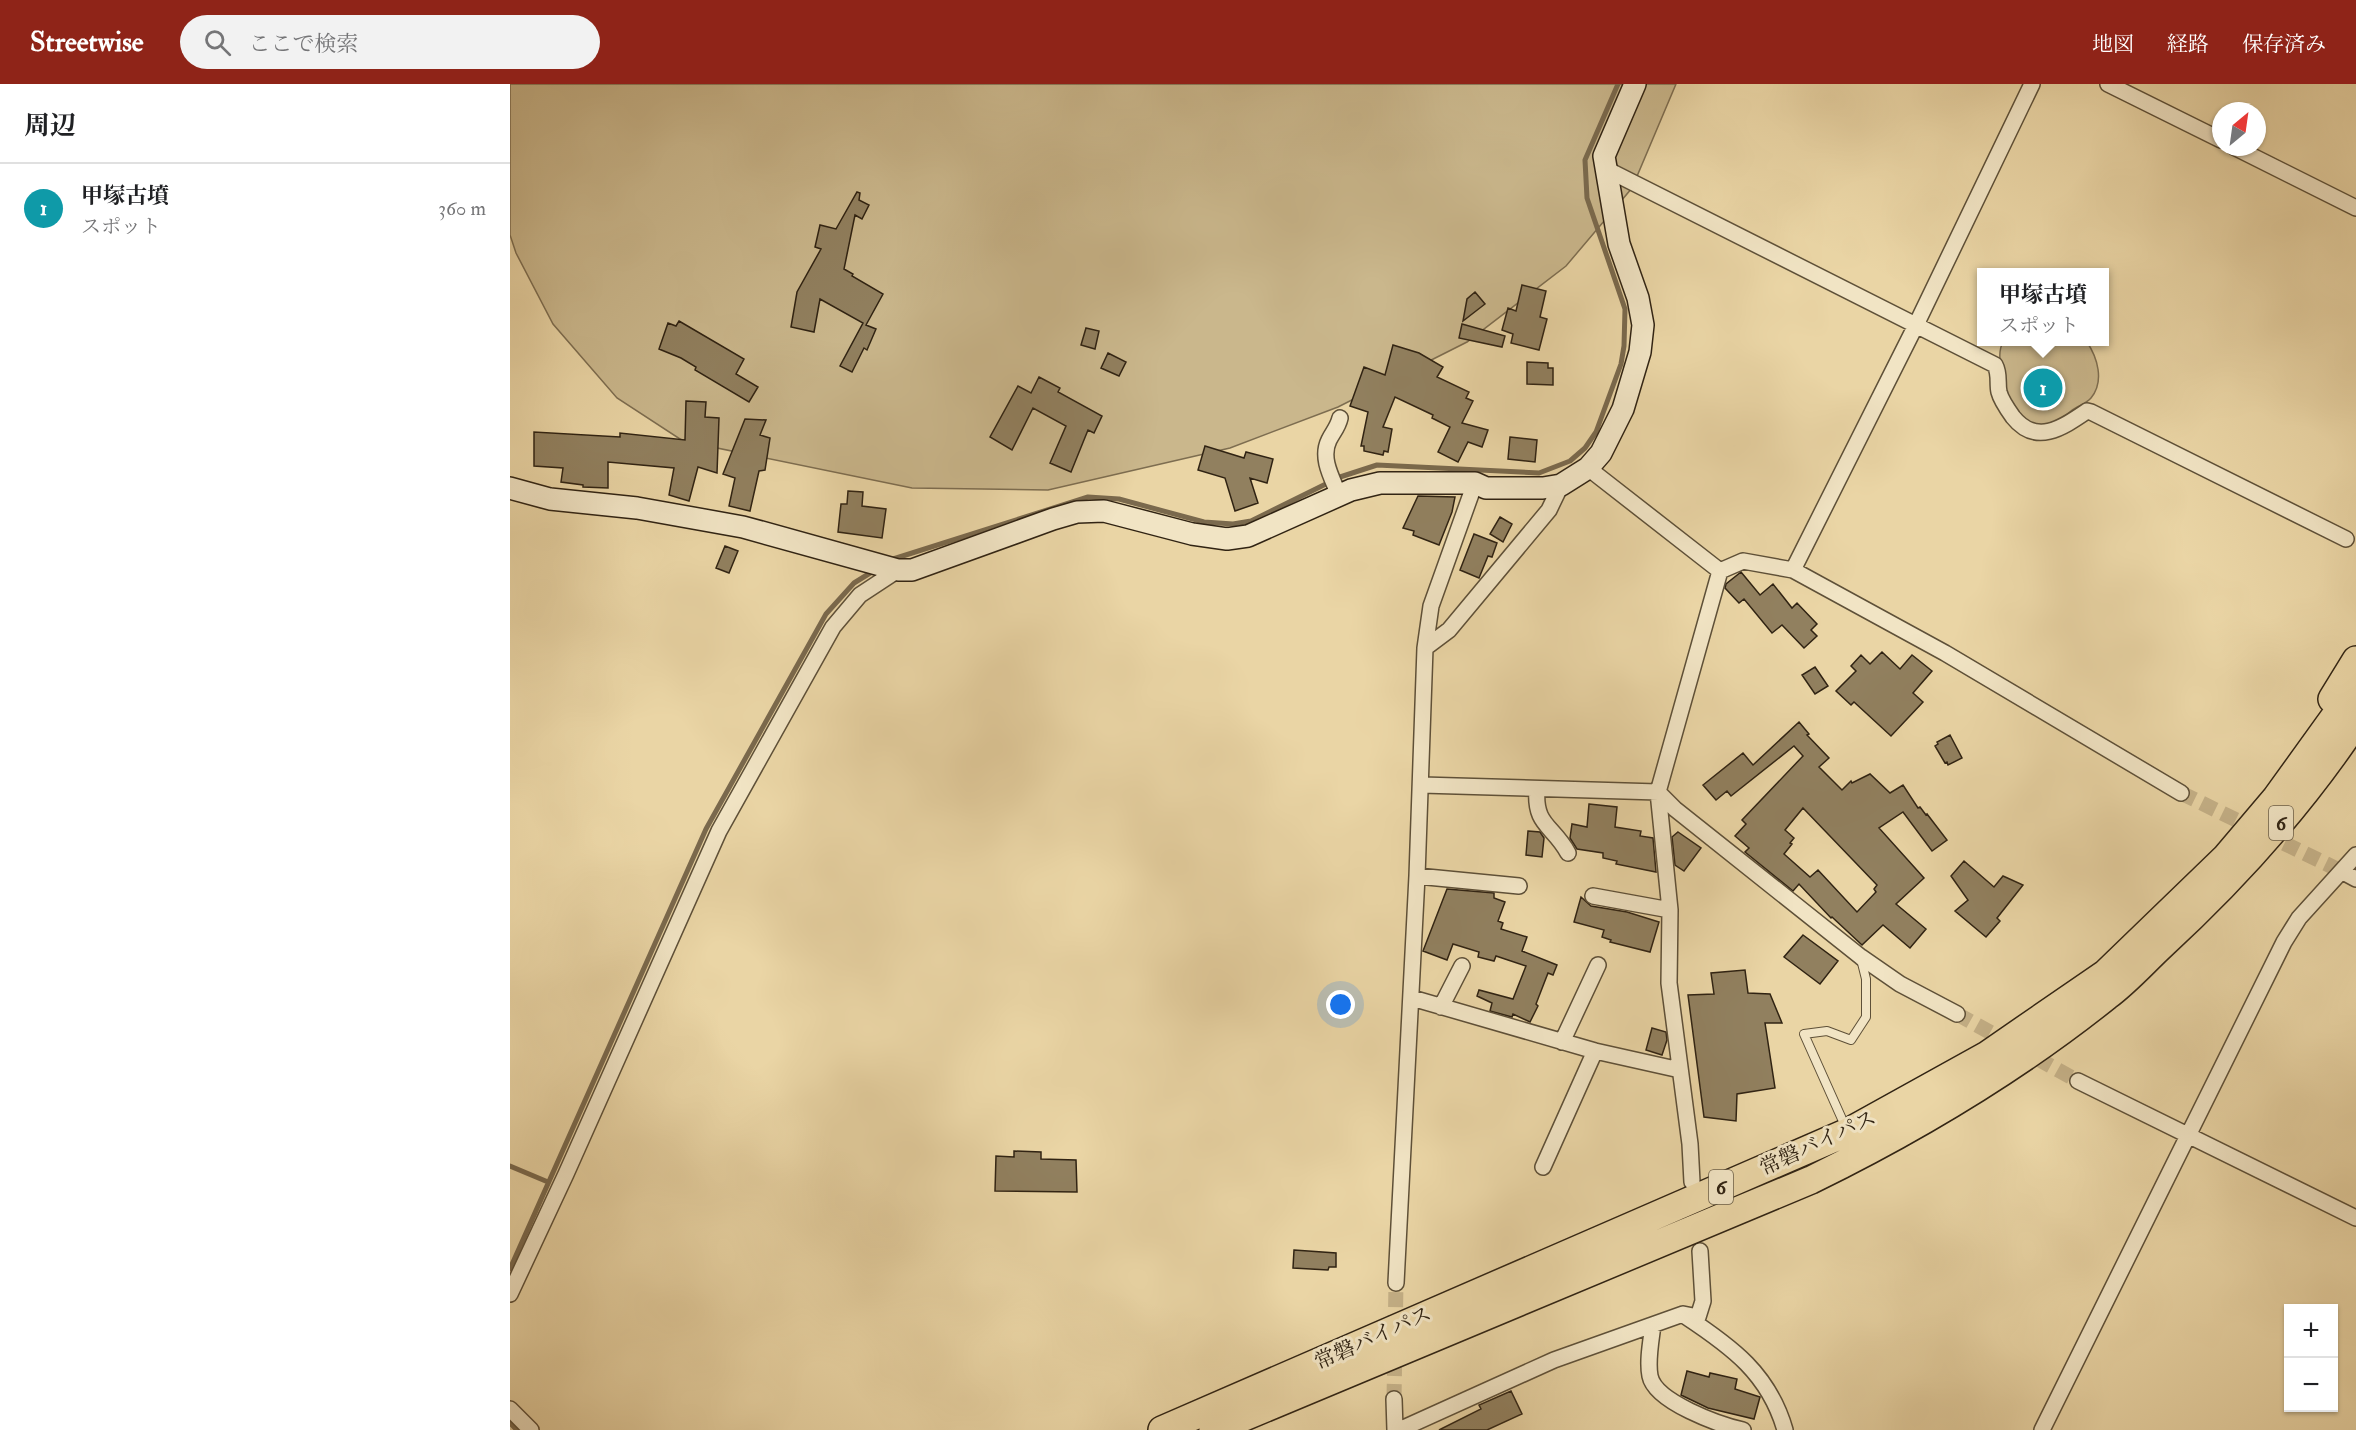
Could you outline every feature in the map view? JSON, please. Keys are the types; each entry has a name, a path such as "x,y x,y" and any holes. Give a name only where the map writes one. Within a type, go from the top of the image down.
{"highway":[{"path":"2226,857 2356,660"},
{"name":"常磐バイパス","path":"1162,1430 1848,1132 1987,1054 2106,973 2226,857 2276,798 2356,687"},
{"name":"常磐バイパス","path":"1213,1430 1811,1180 1868,1152 2005,1071 2108,996 2195,915 2284,819 2356,722"},
{"path":"2195,915 2250,874 2356,743"}],"street":[{"path":"510,488 550,499 701,518 783,537 887,568 912,570 1077,512 1104,511 1192,534 1227,539 1248,536 1335,486 1380,483 1474,483 1486,488 1543,488 1561,485 1588,468 1601,453 1623,409 1640,352 1644,325 1638,298 1619,244 1604,156 1635,84"},
{"path":"1793,570 1916,325 2032,84"},
{"path":"2108,84 2212,136"},
{"path":"2252,156 2356,208"},
{"path":"1606,169 1995,365 1998,370 1999,393 2010,412 2026,429 2044,432 2065,426 2087,411 2091,412 2346,539"},
{"path":"1335,486 1326,455 1327,447 1340,418"},
{"path":"1588,468 1720,571"},
{"path":"1396,1283 1418,876 1425,648 1431,606 1474,483"},
{"path":"1425,648 1456,622 1549,510 1561,485"},
{"path":"1720,571 1743,561 1793,570 1945,653 2181,793"},
{"path":"510,1294 719,831 833,627 887,568"},
{"path":"1692,1182 1690,1143 1669,983 1670,910 1658,792 1720,571"},
{"path":"1422,785 1658,792 1675,809 1861,957 1900,984 1957,1014"},
{"path":"1537,789 1536,805 1540,817 1568,853"},
{"path":"2042,1430 2186,1135 2284,942 2299,918 2349,876 2356,855"},
{"path":"1418,876 1520,886"},
{"path":"1593,896 1670,910"},
{"path":"1562,1042 1598,965"},
{"path":"1441,1007 1462,966"},
{"path":"1412,998 1595,1052 1680,1070"},
{"path":"1543,1167 1595,1052"},
{"path":"2078,1081 2356,1218"},
{"path":"1394,1399 1397,1430 1554,1360 1683,1314 1698,1317 1703,1301 1700,1251"},
{"path":"1683,1314 1750,1365 1773,1398 1785,1430"},
{"path":"1653,1325 1649,1367 1653,1385 1674,1402 1716,1425 1743,1430"},
{"path":"510,1409 531,1430"}],"lane":[{"path":"1848,1132 1804,1034 1827,1031 1851,1040 1866,1017 1866,979 1861,957"}],"shaded area":[{"path":"510,84 1676,84 1632,188 1566,266 1467,342 1338,407 1230,448 1048,490 912,488 683,441 617,398 553,324 516,253 510,235"},
{"path":"2002,346 2089,346 2098,369 2098,384 2089,400 2058,420 2046,425 2035,426 2018,415 2012,405 2003,378 2000,351"}],"building":[{"path":"857,192 860,193 859,200 869,205 862,219 855,215 844,269 883,294 866,325 876,329 867,350 864,348 852,372 840,366 863,323 820,299 814,332 791,327 797,292 821,249 815,247 820,225 836,229"},
{"path":"1522,285 1546,291 1540,317 1547,319 1539,350 1511,343 1513,334 1502,330 1508,308 1516,311"},
{"path":"1475,292 1485,304 1463,321 1467,299"},
{"path":"679,321 744,359 736,374 758,387 749,402 695,370 696,367 681,358 659,349 668,323 676,326"},
{"path":"1462,324 1505,336 1502,347 1459,338"},
{"path":"1086,328 1099,331 1095,349 1081,345"},
{"path":"1393,345 1419,353 1443,367 1437,377 1469,392 1466,398 1473,401 1462,423 1488,430 1482,447 1468,442 1458,462 1438,452 1450,427 1432,418 1433,415 1395,397 1383,427 1392,429 1388,452 1384,451 1383,455 1364,451 1364,446 1361,446 1368,412 1350,406 1364,367 1385,375"},
{"path":"1108,353 1126,362 1119,376 1101,368"},
{"path":"1527,362 1548,363 1548,368 1553,368 1553,385 1527,384"},
{"path":"1039,377 1060,388 1058,392 1102,416 1094,433 1088,430 1071,472 1050,463 1066,426 1033,408 1012,450 990,437 1018,386 1031,393"},
{"path":"686,401 706,402 705,417 719,418 717,473 698,467 689,501 669,495 674,468 608,462 608,488 583,487 583,485 561,482 563,468 534,466 534,432 620,437 620,433 685,440"},
{"path":"745,419 766,420 760,435 770,438 765,470 759,471 750,511 729,506 735,478 723,474"},
{"path":"1510,437 1537,440 1535,462 1508,459"},
{"path":"1205,446 1244,458 1246,452 1273,459 1267,483 1250,478 1258,503 1235,511 1225,478 1198,470"},
{"path":"848,491 863,492 862,506 886,509 882,538 838,532 841,504 847,504"},
{"path":"1418,496 1455,497 1452,512 1439,545 1413,535 1414,531 1403,528"},
{"path":"1500,517 1512,524 1503,542 1490,534"},
{"path":"1474,534 1497,543 1492,557 1488,556 1479,578 1460,570"},
{"path":"725,546 738,551 729,573 716,568"},
{"path":"1741,572 1760,595 1773,584 1792,608 1797,603 1817,624 1811,630 1817,636 1804,648 1782,625 1772,633 1744,599 1739,603 1725,588 1726,584"},
{"path":"1882,652 1900,669 1912,655 1932,671 1913,693 1923,702 1891,736 1854,702 1851,705 1836,691 1856,671 1851,666 1861,655 1870,664"},
{"path":"1815,667 1828,686 1815,694 1802,675"},
{"path":"1799,722 1809,734 1807,735 1829,758 1819,767 1842,790 1851,781 1852,783 1870,774 1890,793 1903,785 1918,808 1920,807 1927,814 1947,840 1932,851 1903,812 1879,828 1924,878 1896,904 1926,929 1910,948 1883,925 1862,945 1831,918 1799,884 1793,891 1745,852 1749,848 1735,836 1746,824 1742,820 1803,756 1794,746 1731,796 1727,791 1716,800 1703,785 1743,753 1753,765","holes":["1803,808 1877,885 1874,889 1876,892 1857,912 1818,870 1810,877 1784,854 1794,838 1785,830"]},
{"path":"1950,735 1962,758 1948,765 1935,746 1937,742"},
{"path":"1589,804 1617,807 1615,827 1641,831 1640,836 1653,838 1656,872 1616,864 1617,861 1603,858 1603,853 1577,849 1570,838 1572,824 1587,827"},
{"path":"1528,831 1540,832 1544,838 1542,857 1526,855"},
{"path":"1678,832 1701,848 1684,871 1675,865 1672,837"},
{"path":"1964,861 1994,887 2003,876 2023,885 1997,918 2000,921 1986,937 1955,911 1968,900 1951,876"},
{"path":"1447,889 1494,893 1494,898 1505,902 1498,921 1503,923 1501,929 1527,937 1522,951 1557,965 1553,975 1548,973 1536,1004 1538,1006 1530,1022 1513,1014 1512,1017 1490,1011 1492,1003 1477,996 1479,990 1513,999 1526,966 1496,956 1494,961 1478,957 1479,952 1453,944 1447,960 1423,951"},
{"path":"1581,897 1591,906 1627,912 1659,922 1650,952 1610,942 1611,940 1602,937 1604,930 1574,922"},
{"path":"1803,935 1838,961 1820,984 1784,957"},
{"path":"1745,970 1748,993 1770,994 1782,1023 1765,1023 1775,1088 1737,1094 1736,1121 1704,1117 1688,995 1714,994 1711,973"},
{"path":"1652,1028 1666,1032 1667,1040 1662,1055 1646,1050"},
{"path":"1014,1151 1041,1152 1041,1159 1076,1160 1077,1192 995,1191 996,1156 1014,1157"},
{"path":"1294,1250 1336,1253 1336,1267 1329,1267 1328,1270 1293,1268"},
{"path":"1687,1371 1709,1377 1710,1373 1737,1379 1735,1389 1760,1397 1754,1419 1708,1408 1681,1395"},
{"path":"1511,1391 1522,1414 1487,1430 1439,1430 1481,1409 1479,1405"}],"waterway":[{"path":"890,560 1088,497 1119,499 1204,522 1233,524 1251,521 1340,477 1377,465 1539,473 1570,461 1585,448 1596,432 1621,364 1624,346 1625,309 1587,198 1585,160 1618,84"},
{"path":"510,1269 706,829 826,614 854,583 875,570"},
{"path":"510,1166 548,1182"},
{"path":"510,1423 517,1430"}],"tunnel":[{"path":"2181,793 2343,872"},
{"path":"1957,1014 2078,1081"},
{"path":"1394,1399 1396,1283"}],"place":[{"name":"甲塚古墳","path":"2043,388"}]}
